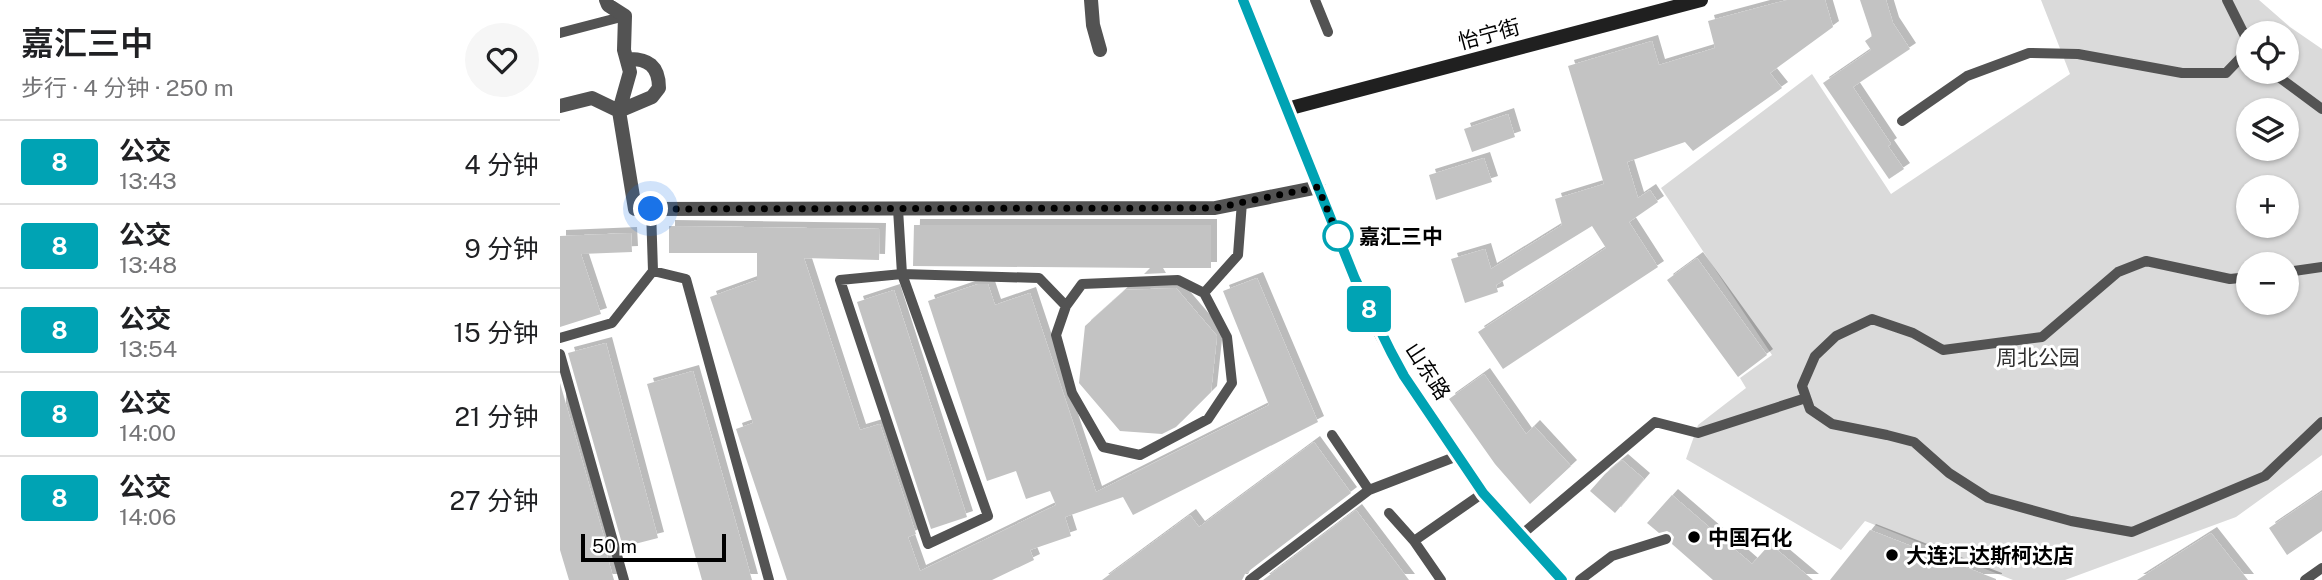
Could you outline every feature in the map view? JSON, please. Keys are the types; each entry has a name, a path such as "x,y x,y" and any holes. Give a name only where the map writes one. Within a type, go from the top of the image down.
{"main road":[{"name":"山东路","path":"1243,0 1355,279 1404,376 1460,455 1483,493 1562,580"},
{"name":"怡宁街","path":"1287,109 1701,0"}],"street":[{"path":"606,0 608,5 625,16 624,50 630,72 619,111 635,209 1215,208 1318,187"},
{"path":"1091,0 1093,25 1100,50"},
{"path":"560,106 592,98 619,111 652,97 659,88 659,76 652,66 640,58 627,59"}],"lane":[{"path":"1315,0 1328,32"},
{"path":"2227,0 2237,21"},
{"path":"560,33 625,16"},
{"path":"1902,121 1967,76 2029,53 2078,54 2182,73 2226,73 2236,61"},
{"path":"2288,84 2322,109"},
{"path":"1204,293 1238,255 1242,202"},
{"path":"560,338 612,323 653,271 651,209"},
{"path":"898,209 902,274 988,516 928,544 840,281 902,274 1039,278 1066,306"},
{"path":"2236,278 2146,261 2118,272 2042,337 1943,351 1913,333 1872,319 1836,336 1815,356 1802,386 1810,409 1832,424 1914,442 1949,473 1988,498 2071,522 2133,532 2265,476 2322,422"},
{"path":"2299,270 2322,267"},
{"path":"653,271 686,279 769,580"},
{"path":"1178,280 1204,293 1227,337 1232,383 1208,419 1140,455 1103,447 1072,393 1056,335 1066,306 1082,284 1178,280"},
{"path":"560,355 624,580"},
{"path":"1521,535 1655,422 1699,433 1806,398"},
{"path":"1332,435 1369,491"},
{"path":"1250,580 1369,491 1460,455"},
{"path":"1413,541 1483,493"},
{"path":"1389,513 1441,580"},
{"path":"1580,580 1612,556 1666,540"},
{"path":"2305,580 2322,568"}],"green space":[{"name":"周北公园","path":"2041,0 2259,0 2283,21 2236,21 2236,84 2299,84 2299,33 2322,49 2322,455 2236,517 2065,580 2013,580 1865,521 1841,550 1686,459 1698,425 1746,388 1740,378 1772,355 1661,188 1812,74 1891,194 2070,74"}],"building":[{"path":"1787,0 1825,0 1833,27 1770,73 1782,88 1693,151 1685,142 1627,162 1638,198 1650,190 1658,202 1629,222 1658,267 1503,369 1478,332 1606,248 1592,226 1496,285 1498,292 1465,303 1451,259 1485,249 1491,269 1562,225 1555,199 1604,184 1568,66 1652,41 1659,65 1715,48 1708,21"},
{"path":"1860,0 1886,0 1893,23 1910,49 1853,87 1891,144 1888,146 1904,169 1889,179 1823,83 1871,50 1865,41 1872,36"},
{"path":"1508,114 1515,137 1472,152 1464,129"},
{"path":"1484,158 1492,182 1436,200 1429,175"},
{"path":"914,225 1211,225 1211,268 1163,268 1166,273 1144,274 1150,268 913,266"},
{"path":"669,226 880,229 879,260 804,258 860,430 880,424 916,534 908,537 920,571 1056,505 1050,491 1026,499 1016,471 987,481 928,301 978,284 988,284 995,305 1030,293 1096,492 1269,405 1223,291 1257,278 1318,422 1133,515 1123,497 1065,517 1071,536 1030,550 1034,560 992,580 787,580 736,429 753,423 710,297 757,280 757,253 669,253"},
{"path":"631,233 632,252 581,254 601,314 560,327 560,236"},
{"path":"1697,258 1767,355 1738,377 1667,280"},
{"path":"1176,288 1217,336 1211,392 1176,427 1162,434 1120,431 1079,383 1085,326 1125,290"},
{"path":"894,290 967,517 931,529 857,302"},
{"path":"606,343 658,538 623,547 568,353"},
{"path":"693,371 752,580 702,580 647,384"},
{"path":"1484,374 1526,434 1534,426 1571,466 1530,504 1495,464 1449,399"},
{"path":"560,383 614,580 569,580 560,550"},
{"path":"1314,442 1351,493 1245,574 1242,580 1102,580 1190,515 1199,527"},
{"path":"1622,460 1644,479 1615,513 1590,491"},
{"path":"2322,492 2322,531 2287,555 2269,528"},
{"path":"1672,495 1752,564 1770,544 1813,580 1713,580 1672,544 1674,537 1671,533 1659,533 1647,523"},
{"path":"1356,510 1409,580 1263,580"},
{"name":"大连汇达斯柯达店","path":"1870,530 1996,579 1996,580 1830,580"},
{"path":"2211,533 2248,580 2137,580"}],"bus line":[{"name":"8","path":"1243,0 1355,279 1404,376 1460,455 1483,493 1562,580"}],"place":[{"name":"嘉汇三中","path":"1338,236"},
{"name":"中国石化","path":"1694,537"},
{"name":"大连汇达斯柯达店","path":"1892,555"}],"route":[{"path":"651,209 1215,208 1318,187 1338,236"}]}
